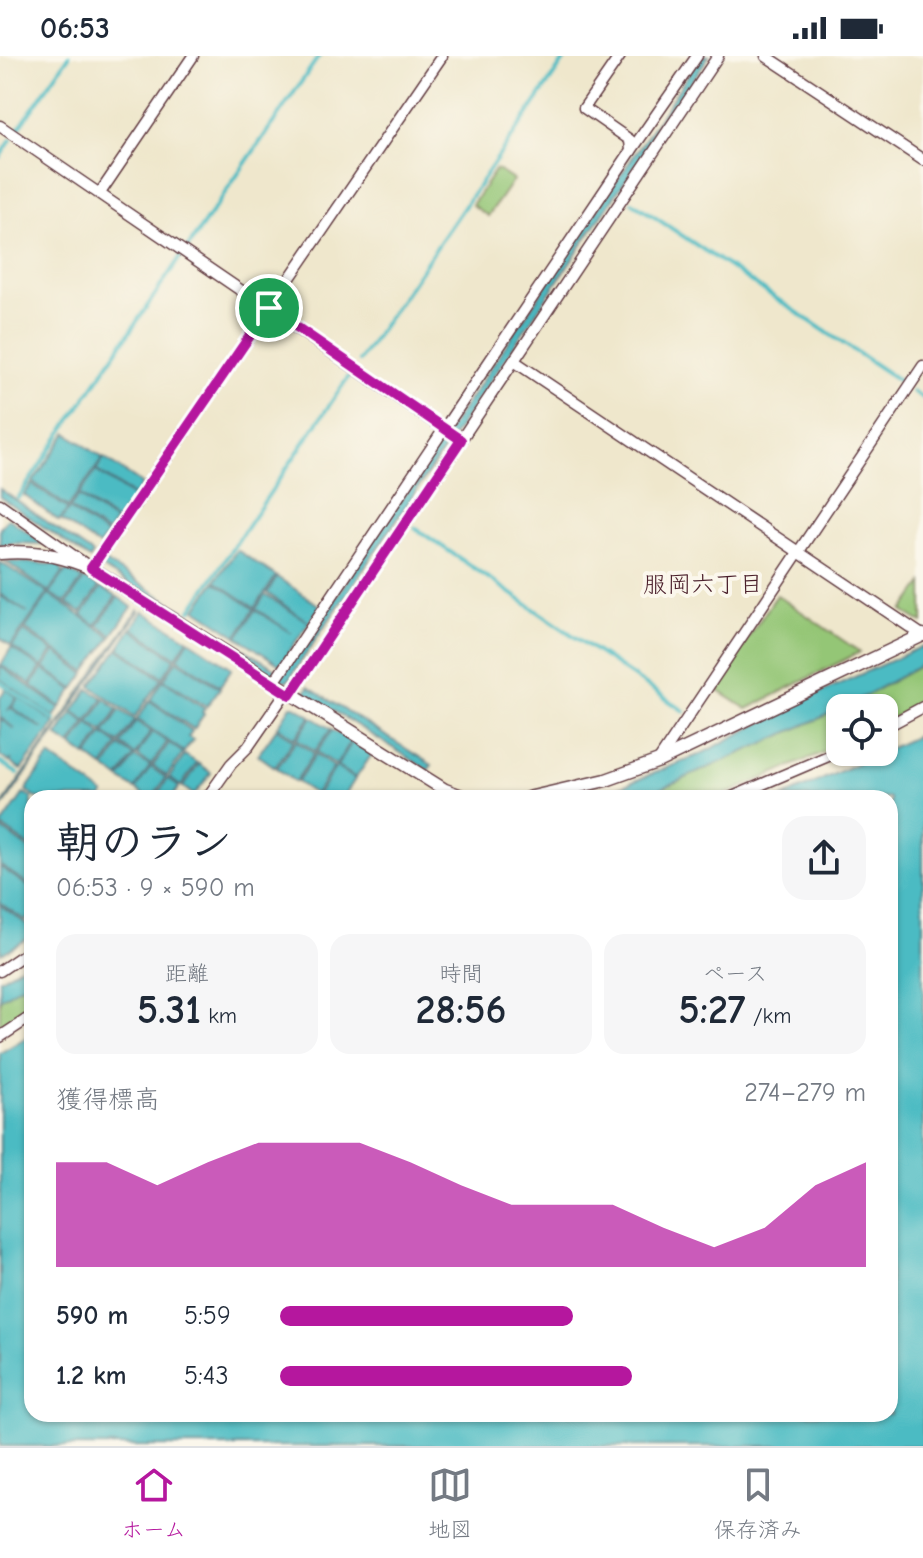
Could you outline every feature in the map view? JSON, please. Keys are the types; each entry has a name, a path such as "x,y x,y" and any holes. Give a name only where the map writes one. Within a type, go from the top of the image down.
{"street":[{"path":"100,193 193,56"},
{"path":"91,568 442,56"},
{"path":"620,56 584,108 630,140 631,151"},
{"path":"277,678 697,56"},
{"path":"214,790 288,693 718,56"},
{"path":"766,56 923,160"},
{"path":"0,126 461,440"},
{"path":"514,361 923,635"},
{"path":"659,761 923,366"},
{"path":"1,508 91,568 277,678 288,693 445,790"},
{"path":"0,553 62,556 91,568"},
{"path":"563,790 606,780 659,761 923,635"},
{"path":"898,720 923,707"},
{"path":"749,790 826,757"},
{"path":"0,971 24,954"},
{"path":"2,1035 24,1021"}],"green space":[{"path":"496,169 513,180 488,216 472,205"},
{"path":"923,583 923,623 903,611"},
{"path":"777,595 860,652 747,709 714,688"},
{"path":"923,664 923,702 898,715 898,694 868,694"},
{"path":"826,715 826,751 736,790 658,790"},
{"path":"24,984 24,1016 0,1031 0,999"}],"water":[{"path":"701,56 709,56 288,681 281,680 100,566 104,561 284,674"},
{"path":"67,433 103,458 68,507 33,482"},
{"path":"104,458 142,484 134,496 96,470"},
{"path":"96,471 133,497 116,521 79,495"},
{"path":"32,484 68,509 59,521 24,495"},
{"path":"0,489 93,554 90,559 0,497"},
{"path":"78,496 115,522 107,533 70,508"},
{"path":"69,509 107,535 99,546 61,520"},
{"path":"8,518 44,544 0,545 0,528"},
{"path":"237,550 276,576 255,608 215,581"},
{"path":"5,561 59,565 63,572 49,592"},
{"path":"0,562 48,593 11,646 0,638 0,596 28,613 0,594"},
{"path":"66,571 83,578 65,603 50,593"},
{"path":"277,577 320,606 280,665 238,637 255,610 292,633 256,609 265,595 307,621 267,593"},
{"path":"84,579 99,587 81,613 67,604"},
{"path":"215,582 254,609 237,636 196,609"},
{"path":"101,588 116,596 96,625 82,615"},
{"path":"49,594 111,637 86,672 25,629"},
{"path":"118,597 132,607 112,635 98,625"},
{"path":"139,611 0,811 0,808"},
{"path":"143,611 188,639 176,657 132,628"},
{"path":"131,629 175,659 163,677 119,648"},
{"path":"24,631 53,651 42,667 12,647"},
{"path":"189,640 232,668 220,686 178,658"},
{"path":"923,646 923,664 869,694 826,694 826,715 658,790 612,790 701,754 808,698"},
{"path":"11,648 41,668 30,684 1,665"},
{"path":"118,649 162,679 135,717 91,686"},
{"path":"55,652 85,674 74,689 44,668"},
{"path":"177,660 220,688 207,706 164,679"},
{"path":"0,666 60,708 54,717 0,679"},
{"path":"43,669 73,690 61,707 31,685"},
{"path":"163,680 205,708 194,729 151,700"},
{"path":"308,687 432,765 428,770 305,693"},
{"path":"6,689 17,697 9,709 43,729 12,707 19,697 55,723 21,770 10,762 12,759 9,762 0,756 0,719 15,729 0,717 0,697"},
{"path":"89,689 103,698 87,721 73,711"},
{"path":"105,699 118,709 103,731 89,722"},
{"path":"150,701 192,731 188,737 193,740 184,752 137,719"},
{"path":"291,706 311,716 295,738 278,726"},
{"path":"120,710 135,720 119,743 104,733"},
{"path":"72,713 86,722 70,745 57,736"},
{"path":"312,717 331,729 315,751 297,739"},
{"path":"136,721 151,731 135,755 121,744"},
{"path":"88,723 101,733 86,756 72,746"},
{"path":"277,728 294,740 275,767 258,755"},
{"path":"332,730 351,741 336,765 317,752"},
{"path":"152,732 167,742 151,765 137,755"},
{"path":"923,733 923,1446 0,1446 0,1053 24,1039 24,1422 898,1422 898,790 799,790 851,766 898,766 898,745"},
{"path":"103,734 118,745 103,767 88,756"},
{"path":"296,741 314,753 295,782 277,768"},
{"path":"352,742 372,754 356,778 337,766"},
{"path":"169,743 183,753 167,776 153,766"},
{"path":"120,746 134,756 119,778 105,768"},
{"path":"316,754 334,767 318,790 309,790 297,782"},
{"path":"185,755 197,763 181,786 169,778"},
{"path":"50,756 98,790 26,790"},
{"path":"135,757 150,766 135,789 120,779"},
{"path":"199,764 211,773 198,790 183,787"},
{"path":"151,767 166,778 158,790 136,789"},
{"path":"336,767 355,779 348,790 320,790"},
{"path":"168,779 179,787 177,790 160,790"},
{"path":"24,793 24,842 1,826"},
{"path":"0,828 24,845 24,882 0,865"},
{"path":"0,867 24,884 24,920 0,903"},
{"path":"0,905 24,922 24,941 1,954"},
{"path":"24,965 24,984 0,999 0,979"}],"waterway":[{"path":"17,131 69,56"},
{"path":"188,247 319,56"},
{"path":"359,361 567,56"},
{"path":"0,157 11,140"},
{"path":"632,202 904,384"},
{"path":"18,498 181,256"},
{"path":"191,610 351,373"},
{"path":"912,391 923,398"},
{"path":"415,528 684,711"},
{"path":"0,682 55,720"},
{"path":"0,762 18,774"}],"district":[{"name":"服岡六丁目","path":"703,584"}],"route":[{"path":"269,308 461,440 290,695 91,568 269,308"}]}
